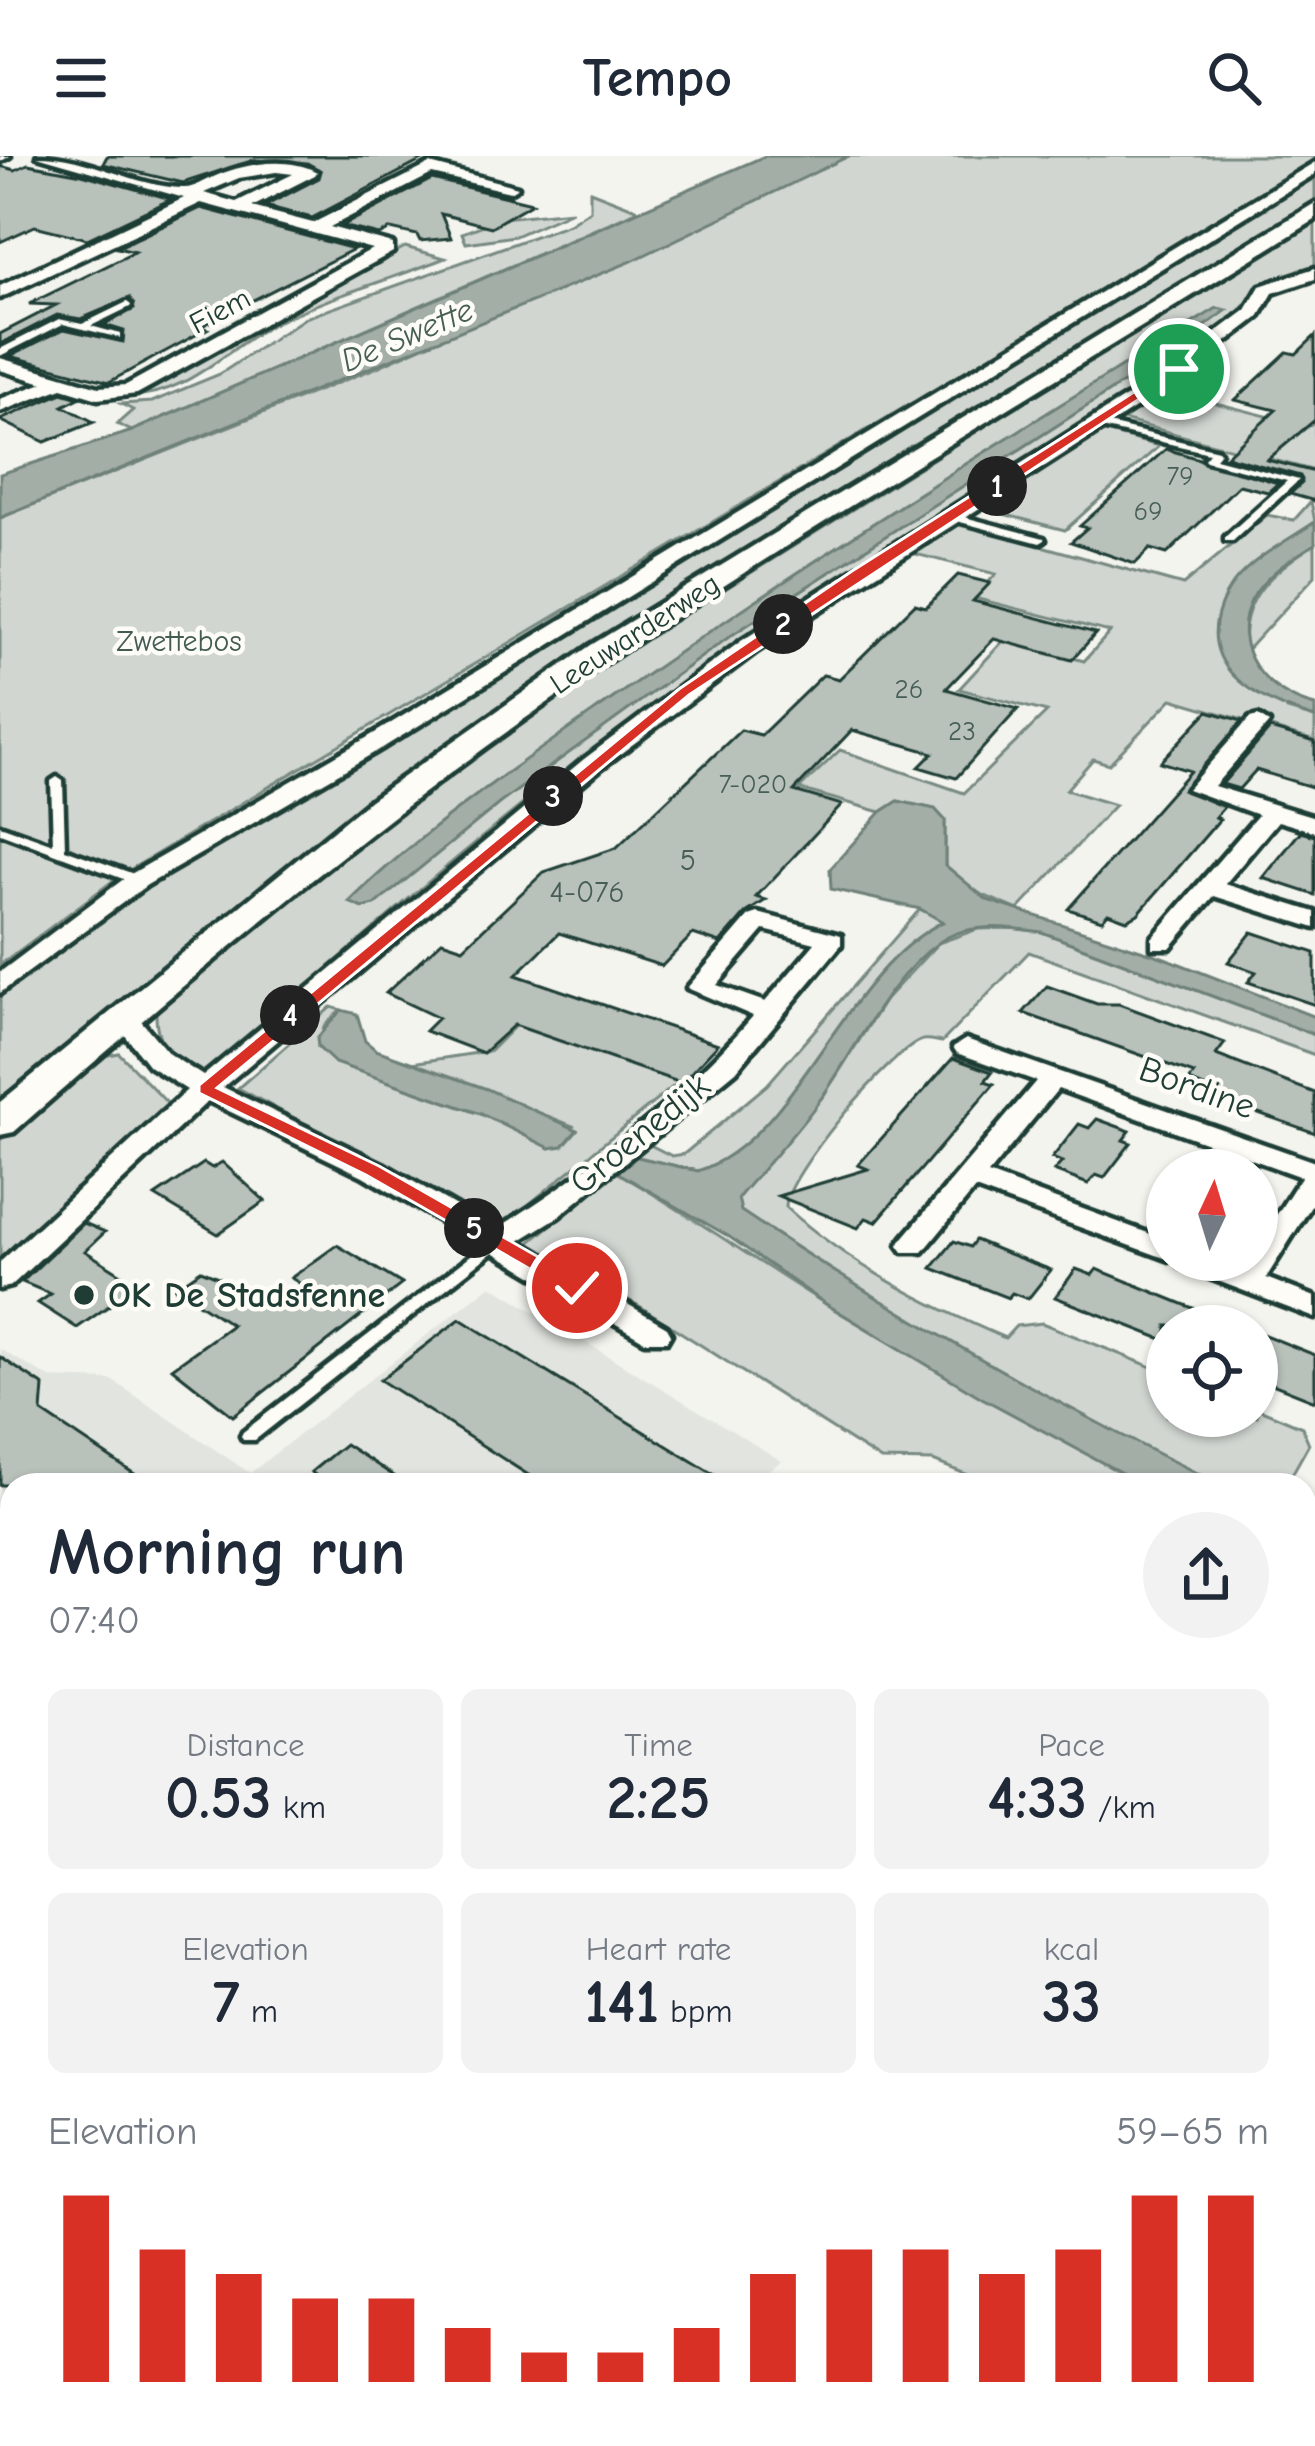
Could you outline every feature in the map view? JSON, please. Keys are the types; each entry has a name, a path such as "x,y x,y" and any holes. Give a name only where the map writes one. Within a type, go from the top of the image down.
{"main road":[{"name":"Leeuwarderweg","path":"0,1123 123,1016 382,807 602,652 1315,210"}],"street":[{"name":"Fiem","path":"0,364 98,393 130,390 387,248 73,159 45,156"},
{"path":"0,293 245,167 267,163 309,172"},
{"path":"239,207 327,163"},
{"name":"Leeuwarderweg","path":"0,985 138,880 376,742 1315,167"},
{"path":"318,227 430,169 510,187"},
{"path":"0,1280 205,1089 647,721 749,646 1096,424 1253,313 1266,290 1315,273"},
{"path":"0,406 62,382"},
{"path":"1258,723 1199,789 1315,825"},
{"path":"1161,943 1273,812"},
{"path":"1210,887 1315,920"},
{"name":"Groenedijk","path":"497,1241 548,1210 726,1065 770,1013"},
{"path":"123,1016 159,1060 205,1089 373,1170 656,1334"},
{"name":"Bordine","path":"966,1047 1315,1175 1248,1282"},
{"path":"913,1245 1053,1078"},
{"path":"972,1178 1146,1243"},
{"path":"1248,1282 1315,1308"}],"lane":[{"path":"83,327 127,305"},
{"path":"0,352 62,321 117,336"},
{"path":"1096,424 1215,452 1208,459 1294,481 1229,539"},
{"path":"949,517 1040,540"},
{"path":"58,781 59,851"},
{"path":"0,830 138,880"},
{"path":"249,1436 497,1241"}],"shaded area":[{"path":"491,1285 782,1461 764,1473 250,1473"},
{"path":"0,1349 50,1378 112,1380 250,1473 0,1473"}],"green space":[{"name":"Zwettebos","path":"838,156 1315,156 1315,162 118,877 0,965 0,518 375,368"},
{"path":"1315,175 1315,202 595,645 340,828 0,1104 0,991 141,887"},
{"path":"590,191 639,210 132,431 117,424 133,410 121,404 152,402 220,374 305,318 569,224 590,210"},
{"path":"572,211 515,236 466,243 462,233 502,218"},
{"path":"1315,220 1315,267 1259,287 1226,328 1173,367 823,588 619,730 461,855 207,1073 176,1057 163,1044 156,1011 409,804 621,654"},
{"path":"405,247 445,258 277,322 188,380 149,394 127,396"},
{"path":"1165,390 1294,423 1315,423 1315,471 1119,419"},
{"path":"1098,430 1159,446 1065,530 979,508"},
{"path":"1311,501 1315,522 1283,544 1217,634 1287,710 1315,718 1315,741 1172,699 1109,764 1093,759 1066,790 1115,805 1018,910 971,890 945,865 945,820 935,809 898,801 881,812 799,789 840,750 964,793 1047,712 959,689 1005,639 1084,661 1110,632 974,598 996,574 911,553 958,523 1183,585 1267,515 1294,520"},
{"path":"1315,544 1315,576 1246,651 1247,616 1262,587"},
{"path":"920,909 944,921 908,945 876,977 793,1091 733,1153 698,1171 633,1156 648,1144 672,1156 684,1154 767,1085"},
{"path":"978,929 1042,932 1315,1035 1315,1055 1029,952 942,1042 923,1040 908,1048 866,1089 802,1170 786,1207 890,1282 1005,1338 1016,1326 1042,1323 1146,1365 1146,1437 1278,1437 1278,1417 1302,1427 1309,1444 1293,1473 1196,1473 1016,1383 823,1268 741,1212 737,1198 824,1095 885,1000 938,943"},
{"path":"331,1007 341,1010 324,1026 318,1047 335,1063 481,1114 550,1148 573,1126 412,1063 490,1051 527,1014 691,1072 500,1228 238,1088"},
{"path":"119,1053 169,1105 164,1115 0,1259 0,1140 98,1057"},
{"path":"615,1171 871,1331 1122,1473 963,1473 933,1461 881,1460 641,1307 528,1244"}],"water":[{"name":"De Swette","path":"765,156 849,156 630,262 0,518 0,474 132,431"},
{"path":"1217,308 1227,310 1154,363 729,637 500,803 375,905 363,908 349,902 481,792 695,641 917,495"},
{"path":"1315,522 1315,544 1279,568 1256,592 1245,619 1245,637 1249,653 1268,681 1315,706 1315,718 1252,691 1222,661 1216,642 1217,620 1233,583"},
{"path":"898,801 935,809 945,820 945,865 987,900 1162,957 1315,1017 1315,1035 1042,932 977,928 952,935 905,974 812,1110 738,1198 741,1211 857,1286 976,1356 1197,1473 1122,1473 982,1398 826,1304 728,1236 615,1171 633,1156 698,1171 733,1153 792,1091 876,978 907,946 943,922 920,909 831,889 830,869 881,812"},
{"path":"341,1010 357,1014 365,1041 376,1050 487,1089 577,1130 563,1146 550,1148 481,1114 335,1063 318,1047 317,1038"}],"building":[{"path":"107,156 430,156 312,218 265,206 319,178 321,171 307,163 254,160 183,183 103,164"},
{"path":"28,164 171,199 87,239 35,226 0,242 0,166 15,170"},
{"path":"432,179 532,203 491,227 441,214 451,238 420,241 417,235 391,229 379,235 342,226"},
{"path":"201,208 354,249 200,327 207,329 109,382 10,356 64,329 123,342 124,331 104,325 134,309 130,298 81,319 57,315 0,344 0,334 56,305 29,304 135,252 117,248"},
{"path":"1315,336 1315,420 1267,460 1315,472 1315,501 1290,494 1302,483 1300,476 1226,456 1276,410 1235,400 1287,352 1296,354"},
{"path":"62,393 79,398 63,406 94,422 45,442 0,420"},
{"path":"1166,449 1278,483 1268,492 1239,485 1167,554 1150,549 1135,564 1071,542 1087,528 1080,526"},
{"path":"958,575 990,583 973,601 1096,633 1072,660 994,639 946,689 1018,709 956,778 919,767 933,753 852,730 794,791 842,805 756,897 766,900 746,913 720,943 693,934 662,966 559,933 516,975 718,1044 681,1083 514,1025 483,1053 425,1031 438,1018 386,993 442,941 463,948 544,872 616,848 741,730 761,735 823,675 839,679 915,604 926,607"},
{"path":"1208,711 1242,721 1183,790 1224,807 1215,817 1220,819 1138,914 1127,920 1108,913 1102,920 1068,909 1190,771 1160,762"},
{"path":"1270,729 1315,742 1315,788 1256,770 1239,789 1222,784"},
{"path":"1300,832 1315,836 1315,895 1263,878"},
{"path":"1252,932 1315,953 1315,1005 1248,982 1256,972 1228,962"},
{"path":"1047,986 1097,1004 1119,1004 1225,1043 1216,1055 1315,1093 1315,1133 1199,1092 1204,1087 1189,1081 1194,1074 1023,1013"},
{"path":"953,1058 992,1072 985,1081 994,1084 876,1222 866,1218 858,1228 778,1196 868,1169 858,1165"},
{"path":"1097,1119 1130,1131 1123,1140 1131,1143 1104,1178 1096,1175 1088,1184 1054,1171 1062,1162 1052,1158 1079,1124 1089,1128"},
{"path":"222,1162 265,1201 218,1234 155,1196 204,1163 212,1168"},
{"path":"84,1223 105,1232 85,1251 139,1285 77,1328 38,1303 51,1294 22,1282"},
{"path":"975,1240 1051,1270 1028,1299 1012,1293 1008,1298 932,1268 954,1241 970,1247"},
{"path":"337,1245 402,1284 233,1416 172,1368 232,1325 175,1288 201,1270 295,1309 306,1287 291,1278"},
{"path":"1076,1269 1092,1275 1097,1269 1185,1305 1146,1305 1146,1333 1055,1297"},
{"path":"460,1319 711,1473 525,1473 380,1380"},
{"path":"1278,1340 1315,1355 1315,1401 1278,1386"},
{"path":"0,1357 44,1386 42,1412 133,1473 0,1473"},
{"path":"345,1444 390,1473 312,1473"}],"place":[{"name":"OK De Stadsfenne","path":"84,1295"}],"route":[{"path":"577,1288 373,1170 205,1089 684,692 857,574 1179,369"}]}
